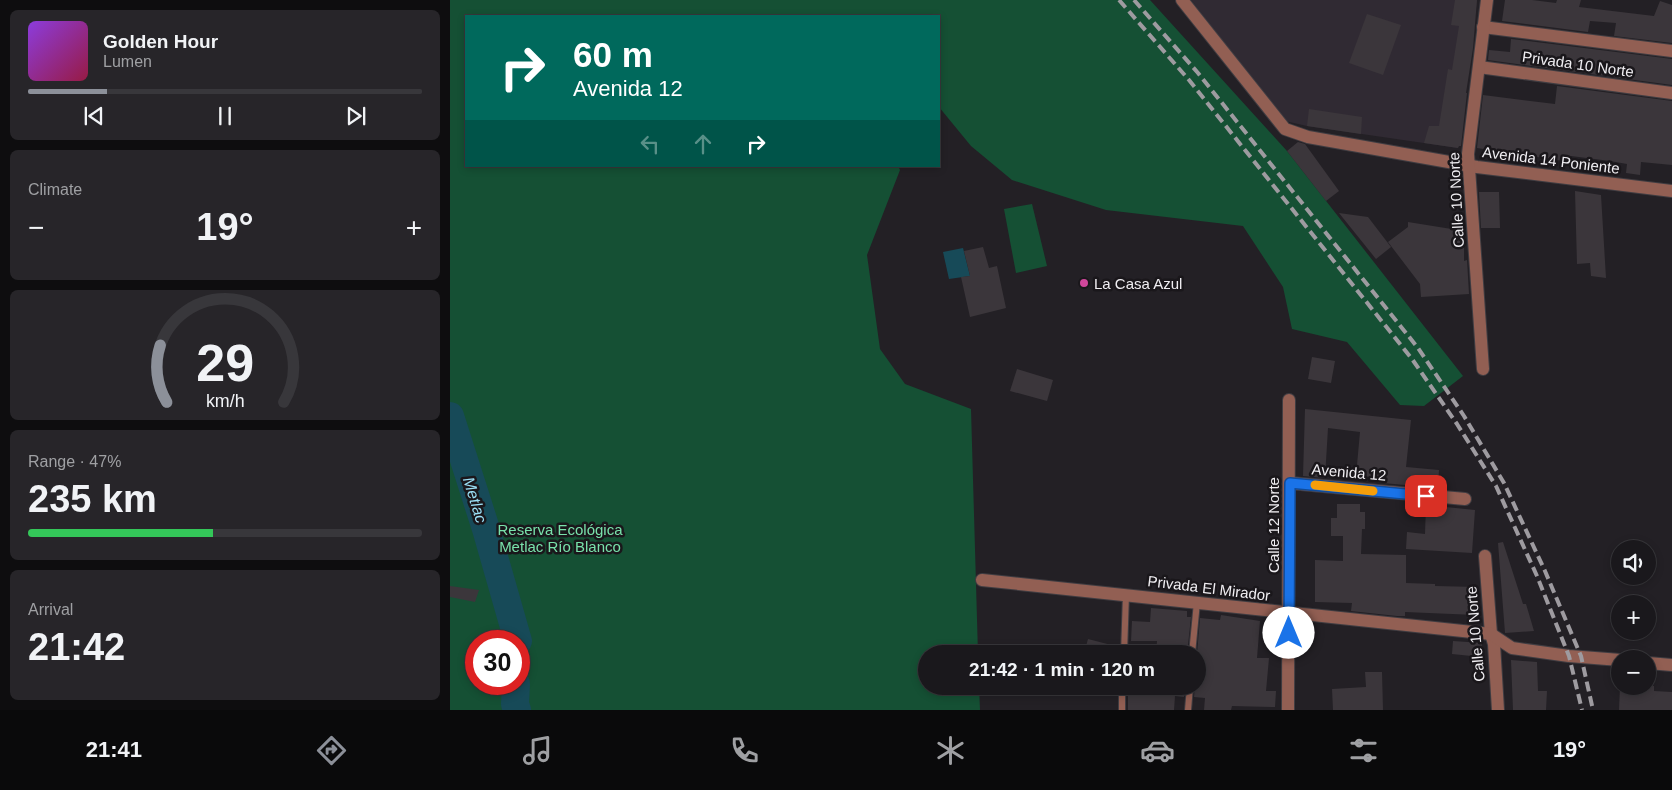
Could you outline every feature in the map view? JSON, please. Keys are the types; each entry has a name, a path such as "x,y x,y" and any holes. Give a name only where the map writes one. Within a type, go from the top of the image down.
{"street":[{"name":"Avenida 14 Poniente","path":"1182,0 1286,129 1308,138 1469,165 1672,191"},
{"name":"Calle 10 Norte","path":"1483,369 1468,154 1487,0"},
{"name":"Privada 10 Norte","path":"1483,27 1672,51"},
{"name":"Privada 10 Norte","path":"1479,67 1672,93"},
{"name":"Calle 12 Norte","path":"1288,710 1289,400"},
{"name":"Avenida 12","path":"1290,483 1465,499"},
{"name":"Calle 10 Norte","path":"1485,556 1491,634 1494,644 1498,710"},
{"name":"Privada El Mirador","path":"982,580 1491,634"},
{"path":"1491,634 1512,648 1611,659"},
{"path":"1656,664 1672,665"}],"lane":[{"path":"1124,645 1126,594"},
{"path":"1193,645 1197,602"},
{"path":"1122,695 1122,710"},
{"path":"1188,710 1189,695"}],"shaded area":[{"path":"1191,0 1477,0 1458,148 1307,126 1285,121"}],"green space":[{"name":"Reserva Ecológica Metlac Río Blanco","path":"450,0 1150,0 1287,151 1463,376 1424,406 1400,405 1347,342 1292,329 1283,287 1243,226 1106,210 1012,180 971,146 940,108 940,15 465,15 465,167 898,167 900,170 867,255 880,349 905,384 971,409 978,645 918,645 918,695 979,695 980,710 450,710"},
{"path":"1032,204 1047,266 1016,273 1004,209"}],"water":[{"path":"963,248 970,276 949,279 943,252"}],"building":[{"path":"1455,0 1477,0 1461,146 1458,148 1424,143 1429,126 1439,126 1448,69 1452,70 1459,26 1451,25"},
{"path":"1505,0 1532,0 1556,3 1557,0 1581,0 1579,7 1654,16 1660,1 1672,5 1672,43 1614,36 1616,23 1590,21 1588,32 1502,21"},
{"path":"1367,14 1401,25 1383,75 1349,63"},
{"path":"1511,39 1672,59 1672,85 1488,60 1489,50 1510,52"},
{"path":"1557,86 1672,101 1672,165 1641,162 1640,175 1626,173 1627,164 1610,161 1571,156 1570,162 1477,148 1483,95 1555,104"},
{"path":"1309,109 1362,117 1361,134 1307,126"},
{"path":"1298,142 1305,144 1339,191 1326,201 1287,151"},
{"path":"1575,191 1601,195 1606,278 1591,276 1590,263 1577,264"},
{"path":"1479,192 1499,192 1500,228 1481,228"},
{"path":"1339,213 1368,217 1391,247 1376,259"},
{"path":"1408,222 1464,231 1464,261 1467,260 1469,294 1421,297 1420,284 1388,242 1408,227"},
{"path":"983,247 989,268 997,266 1006,308 970,317 961,277 970,276 964,251"},
{"path":"1312,357 1335,361 1331,383 1308,379"},
{"path":"1017,369 1053,380 1047,401 1010,391"},
{"path":"1305,409 1411,420 1406,467 1439,470 1438,488 1372,482 1372,477 1356,476 1360,432 1328,428 1325,478 1303,476"},
{"path":"1337,504 1360,504 1360,512 1365,512 1365,529 1362,529 1361,554 1406,555 1406,583 1477,587 1476,615 1405,612 1405,616 1397,616 1351,611 1352,603 1315,602 1315,560 1343,561 1343,536 1331,536 1331,518 1337,518"},
{"path":"1426,505 1475,510 1472,553 1406,549 1407,532 1425,534"},
{"path":"1503,542 1523,604 1526,604 1534,631 1505,633 1498,543"},
{"path":"450,586 479,590 475,602 450,597"},
{"path":"1151,608 1187,611 1187,617 1191,617 1188,645 1157,645 1157,641 1131,641 1132,621 1150,622"},
{"path":"1221,615 1260,621 1257,658 1269,658 1266,691 1276,691 1275,707 1232,706 1231,710 1204,710 1205,698 1194,697 1194,695 1206,695 1206,645 1198,645 1200,618 1220,620"},
{"path":"1088,639 1111,645 1086,645"},
{"path":"1453,641 1482,643 1481,657 1452,654"},
{"path":"1511,660 1537,662 1538,691 1547,691 1546,710 1513,710"},
{"path":"1365,672 1382,672 1383,710 1333,710 1332,689 1366,687"},
{"path":"1656,691 1672,692 1672,710 1619,710 1620,695 1656,695"},
{"path":"1128,695 1184,695 1184,697 1175,696 1174,710 1128,710"}],"waterway":[{"name":"Metlac","path":"450,416 486,529 515,630"},
{"name":"Metlac","path":"515,695 517,710"}],"railway":[{"path":"1119,0 1189,80 1412,359 1457,424 1496,486 1537,576 1569,656 1582,710"},
{"path":"1134,0 1198,73 1418,348 1464,416 1504,483 1545,571 1581,656 1593,710"}],"slow traffic":[{"path":"1315,485 1373,491"}],"place":[{"name":"La Casa Azul","path":"1084,283"}],"route":[{"path":"1289,633 1290,483 1426,496"}]}
